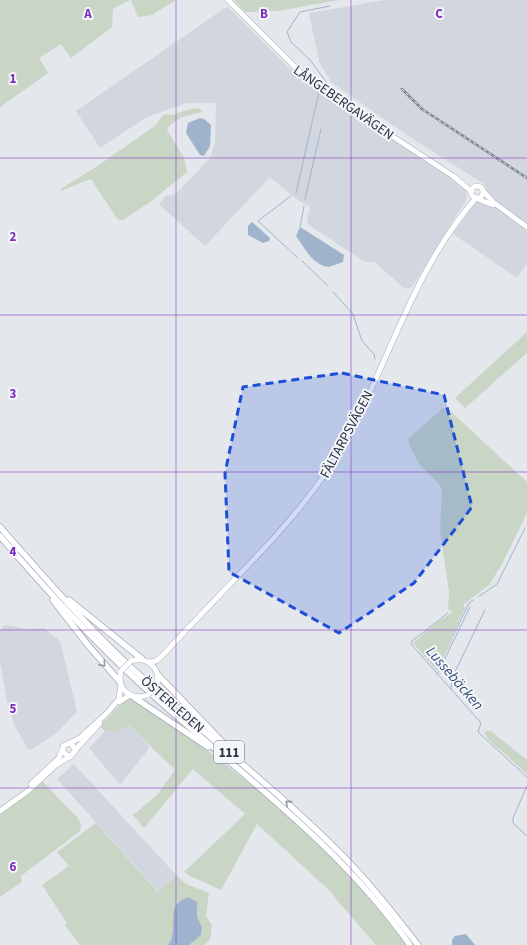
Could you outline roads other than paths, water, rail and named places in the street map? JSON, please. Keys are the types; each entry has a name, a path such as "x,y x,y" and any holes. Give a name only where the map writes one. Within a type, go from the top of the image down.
{"main road":[{"name":"ÖSTERLEDEN","path":"0,526 33,565 121,658 171,704 291,806 341,854 391,911 418,945"},
{"name":"ÖSTERLEDEN","path":"0,536 98,644 163,704 302,823 369,892 410,945"},
{"path":"33,565 74,604 142,659"},
{"path":"38,579 87,644 121,684"},
{"path":"157,672 242,764"},
{"path":"131,696 231,762"}],"street":[{"name":"LÅNGEBERGAVÄGEN","path":"228,0 302,74 340,102 453,176 471,192"},
{"name":"LÅNGEBERGAVÄGEN","path":"453,176 476,186"},
{"path":"501,209 484,192 482,187 476,186 471,192 477,198 501,209 527,227"},
{"name":"FÄLTARPSVÄGEN","path":"459,220 471,192"},
{"path":"477,198 482,196 484,192"},
{"name":"FÄLTARPSVÄGEN","path":"149,662 156,661 162,656 290,521 320,482 350,433 419,283 459,220 477,198"},
{"name":"FÄLTARPSVÄGEN","path":"157,672 162,656"},
{"path":"142,659 149,662 157,672 157,685 148,695 137,697 131,696 121,700 76,749 75,754 56,765 28,791 0,811 59,758 64,745 80,738 116,704 121,695 121,671 131,661 142,659"},
{"path":"121,684 131,696"},
{"path":"70,743 76,749"},
{"path":"62,750 69,757"}],"water":[{"path":"200,118 204,119 211,125 210,146 204,156 200,155 186,133 188,123"},
{"path":"252,222 270,238 269,241 263,243 248,235 248,226"},
{"path":"300,227 344,255 343,262 329,267 323,266 313,259 296,236"},
{"path":"188,897 197,902 197,917 202,927 201,935 189,945 168,945 172,939 173,919 176,906 180,901"},
{"path":"466,934 475,945 452,945 452,940 455,936"}],"waterway":[{"path":"324,86 326,81 310,60 291,42 287,32 300,12 330,6"},
{"path":"296,193 319,92"},
{"path":"305,199 321,129"},
{"path":"291,196 258,221 298,258"},
{"path":"300,227 304,206"},
{"path":"302,261 328,286"},
{"path":"333,292 353,314 362,341 374,354 375,359"},
{"path":"478,597 497,584 525,528"},
{"path":"453,636 469,603 473,600"},
{"path":"437,675 470,607"},
{"path":"451,689 452,678 485,610"},
{"name":"Lussebäcken","path":"448,613 412,641 411,644 481,723 478,732 527,777"},
{"name":"Lussebäcken","path":"527,786 513,818 513,823 527,836"}],"railway":[{"path":"402,89 422,109 527,178"}]}
